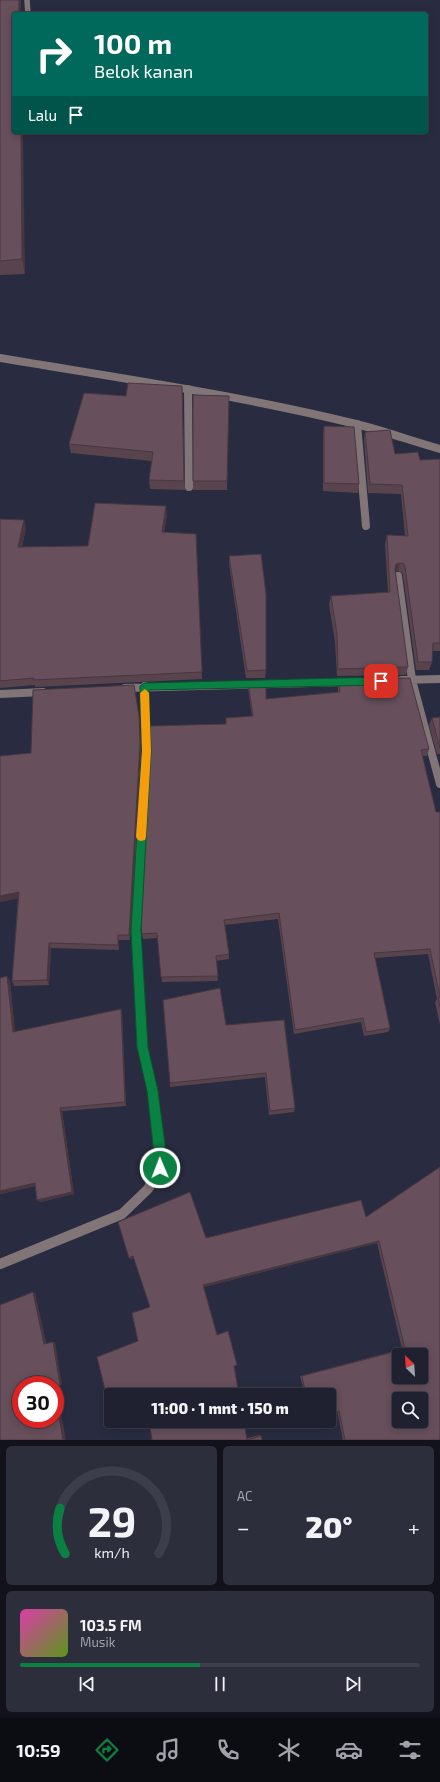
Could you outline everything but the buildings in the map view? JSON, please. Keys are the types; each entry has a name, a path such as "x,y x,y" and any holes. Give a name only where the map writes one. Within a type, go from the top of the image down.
{"street":[{"path":"27,0 28,12"},
{"path":"0,358 357,428 440,450"},
{"path":"188,395 189,487"},
{"path":"357,428 366,526"},
{"path":"398,576 412,680 440,784"},
{"path":"396,681 440,679"},
{"path":"114,688 145,686 357,682"},
{"path":"0,1264 122,1214 148,1189 160,1168 153,1091 142,1047 136,930 146,751 145,686"},
{"path":"0,694 53,691"}],"slow traffic":[{"path":"141,837 146,751 145,693"}],"route":[{"path":"160,1168 153,1091 142,1047 136,930 146,751 145,686 381,681"}]}
